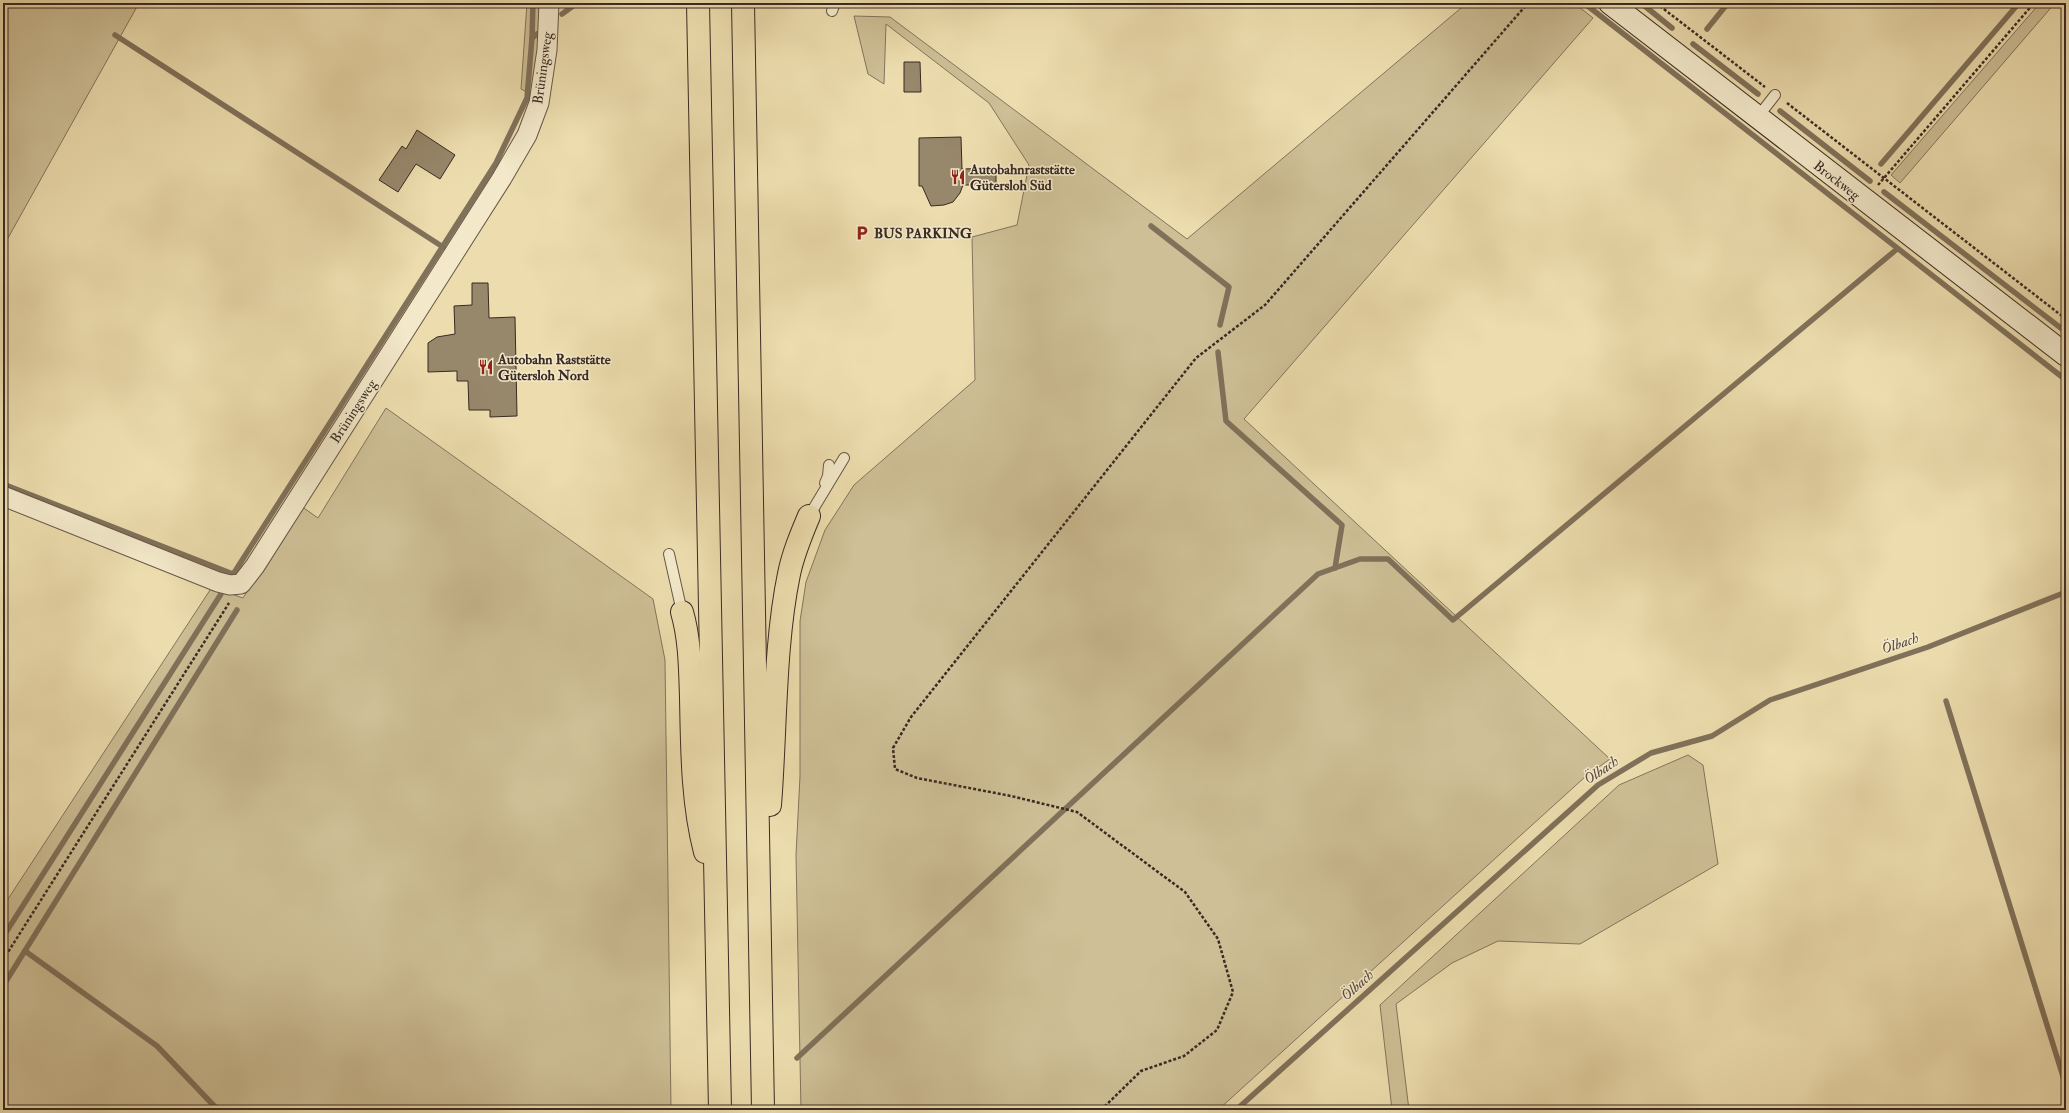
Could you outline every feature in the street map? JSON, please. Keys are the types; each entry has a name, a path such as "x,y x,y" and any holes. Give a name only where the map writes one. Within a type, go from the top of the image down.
{"highway":[{"path":"698,3 720,1110"},
{"path":"743,3 763,1110"},
{"path":"759,895 769,827 780,653 789,573 812,510"},
{"path":"682,612 690,655 693,779 696,809 716,896"}],"street":[{"name":"Brüningsweg","path":"242,584 393,351 502,178 527,135 540,103 547,50 549,3"},
{"name":"Brockweg","path":"1610,3 1864,201 2066,355"},
{"path":"3,496 218,582 230,586 242,584"}],"lane":[{"path":"1757,118 1775,95"},
{"path":"812,510 844,458"},
{"path":"812,510 828,476 829,464"},
{"path":"670,554 682,612"}],"path":[{"path":"1101,1110 1141,1071 1184,1056 1217,1030 1233,992 1218,939 1185,892 1078,812 1011,796 916,778 894,769 894,748 911,717 1196,358 1266,305 1528,3"},
{"path":"1656,3 2066,319"},
{"path":"1864,201 2034,3"},
{"path":"3,960 242,584"},
{"path":"3,1104 15,1110"}],"shaded area":[{"path":"3,3 139,3 3,247"},
{"path":"527,3 544,3 534,96 521,89"},
{"path":"1467,3 1574,3 1593,18 1244,419 1610,759 1585,777 1218,1110 801,1110 796,855 800,776 800,621 806,582 825,530 854,485 975,380 972,237 1017,225 1029,165 989,103 886,24 884,84 868,74 854,16 890,17 1187,239"},
{"path":"2040,3 2055,3 1900,183 1891,175"},
{"path":"386,408 653,599 665,660 671,1110 3,1110 3,900 8,899 212,587 243,598 301,506 318,518"},
{"path":"1688,755 1703,765 1718,864 1580,944 1498,941 1452,963 1396,1004 1409,1110 1392,1110 1380,1005 1619,785"}],"building":[{"path":"904,62 920,62 921,92 904,92"},
{"path":"417,130 455,155 440,179 416,164 398,192 379,180 402,146 406,149"},
{"name":"Autobahnraststätte Gütersloh Süd","path":"961,137 962,169 996,168 996,185 963,185 960,193 953,202 944,205 931,206 922,186 919,186 919,138"},
{"name":"Autobahn Raststätte Gütersloh Nord","path":"472,283 488,283 489,318 515,317 517,416 490,417 490,410 469,410 468,381 457,381 457,371 428,372 428,343 437,337 455,334 454,306 472,305"}],"waterway":[{"path":"3,7 5,3"},
{"path":"532,38 533,3"},
{"path":"562,14 577,3"},
{"path":"1584,3 2066,380"},
{"path":"1641,3 1672,28"},
{"path":"1707,29 1728,3"},
{"path":"1881,164 2019,3"},
{"path":"232,576 496,163 527,98 532,38 537,34"},
{"path":"115,35 443,247"},
{"path":"1693,44 1758,94"},
{"path":"1780,111 1870,181"},
{"path":"1884,192 2066,332"},
{"path":"1151,226 1229,287 1220,325"},
{"path":"797,1058 1318,574 1360,559 1388,559 1453,620 1897,249"},
{"path":"1218,352 1226,421 1342,525 1335,568"},
{"path":"3,484 233,574"},
{"name":"Ölbach","path":"1236,1110 1598,785 1651,753 1712,736 1770,700 1928,647 2066,592"},
{"path":"3,937 221,594"},
{"path":"3,986 237,610"},
{"path":"1946,701 2066,1086"},
{"path":"25,951 157,1046 218,1110"}],"place":[{"name":"Autobahnraststätte Gütersloh Süd","path":"958,177"},
{"name":"BUS PARKING","path":"862,233"},
{"name":"Autobahn Raststätte Gütersloh Nord","path":"486,367"}]}
